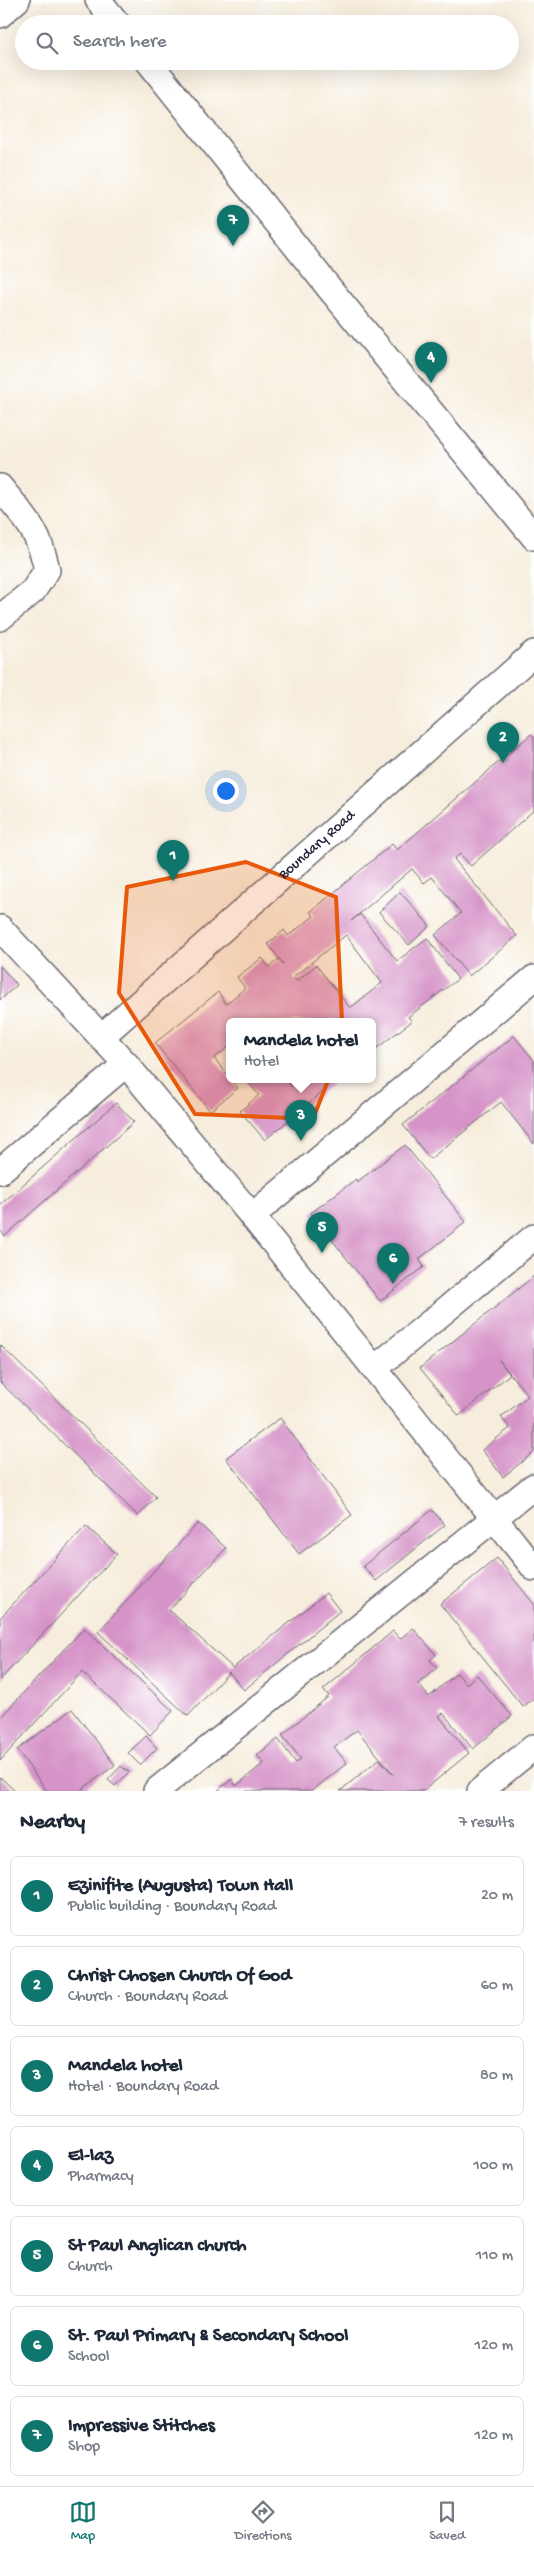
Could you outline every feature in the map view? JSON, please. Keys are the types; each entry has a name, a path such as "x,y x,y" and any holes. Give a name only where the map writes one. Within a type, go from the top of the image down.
{"street":[{"path":"0,15 17,0"},
{"path":"98,0 110,15"},
{"path":"155,70 336,297 534,537"},
{"path":"0,488 28,521 42,544 47,570 33,591 0,618"},
{"name":"Boundary Road","path":"100,1037 534,653"},
{"path":"0,928 126,1064 252,1216 534,1568"},
{"path":"252,1216 534,978"},
{"path":"0,1171 126,1064"},
{"path":"374,1369 534,1237"},
{"path":"156,1791 534,1486"},
{"path":"480,1791 534,1747"}],"highlighted area":[{"path":"246,862 336,897 343,1042 313,1119 195,1114 119,993 127,887"}],"building":[{"path":"531,734 534,737 534,810 471,866 460,854 454,859 517,936 469,976 435,935 461,913 432,877 424,883 412,869 351,921 360,914 397,961 427,938 458,979 408,1017 412,1021 376,1049 376,1018 226,1018 226,1049 214,1058 226,1073 226,1083 234,1083 238,1088 210,1111 155,1043 218,992 226,1004 245,988 237,977 262,958 269,967 279,959 284,965 268,944 284,930 288,936 314,916 310,912 392,844 397,850","holes":["346,935 382,983 350,1008 316,965 297,981 293,977"]},
{"path":"400,892 430,926 409,945 379,912"},
{"path":"0,966 17,985 0,1000"},
{"path":"514,1036 534,1060 534,1144 501,1102 430,1159 403,1125"},
{"path":"249,1083 289,1083 292,1087 289,1083 333,1083 265,1140 240,1111 259,1095"},
{"path":"116,1103 134,1122 5,1236 0,1230 0,1205"},
{"path":"405,1145 466,1222 419,1259 424,1267 380,1301 311,1213 356,1179 357,1182"},
{"path":"534,1276 534,1452 503,1477 482,1450 510,1428 501,1417 528,1396 499,1360 510,1374 459,1416 420,1368"},
{"path":"0,1345 156,1497 138,1516 0,1382"},
{"path":"280,1418 352,1515 299,1554 226,1458"},
{"path":"432,1510 445,1525 376,1581 363,1566"},
{"path":"198,1523 226,1548 169,1610 233,1668 326,1593 340,1611 244,1690 229,1672 188,1716 98,1632"},
{"path":"86,1526 117,1554 0,1680 0,1618"},
{"path":"497,1558 534,1604 534,1698 523,1707 440,1604"},
{"path":"84,1628 173,1711 150,1735 82,1672 0,1761 0,1718"},
{"path":"413,1628 436,1655 430,1660 437,1668 418,1684 429,1697 457,1673 466,1684 477,1675 512,1716 473,1749 443,1713 439,1716 469,1753 423,1791 340,1791 379,1759 394,1775 357,1730 334,1747 347,1763 312,1791 217,1791 232,1779 236,1786 264,1763 257,1755 278,1739 296,1763 301,1759 282,1735 329,1696 323,1690 393,1631 400,1639"},
{"path":"72,1709 115,1765 80,1791 47,1791 17,1750"},
{"path":"146,1736 157,1748 140,1765 128,1753"},
{"path":"121,1766 129,1772 115,1786 108,1780"},
{"path":"0,1777 15,1791 0,1791"}],"place":[{"name":"Impressive Stitches","path":"233,246"},
{"name":"El-laz","path":"431,383"},
{"name":"Christ Chosen Church Of God","path":"503,763"},
{"name":"Ezinifite (Augusta) Town Hall","path":"173,881"},
{"name":"Mandela hotel","path":"301,1141"},
{"name":"St Paul Anglican church","path":"322,1253"},
{"name":"St. Paul Primary & Secondary School","path":"393,1284"}]}
